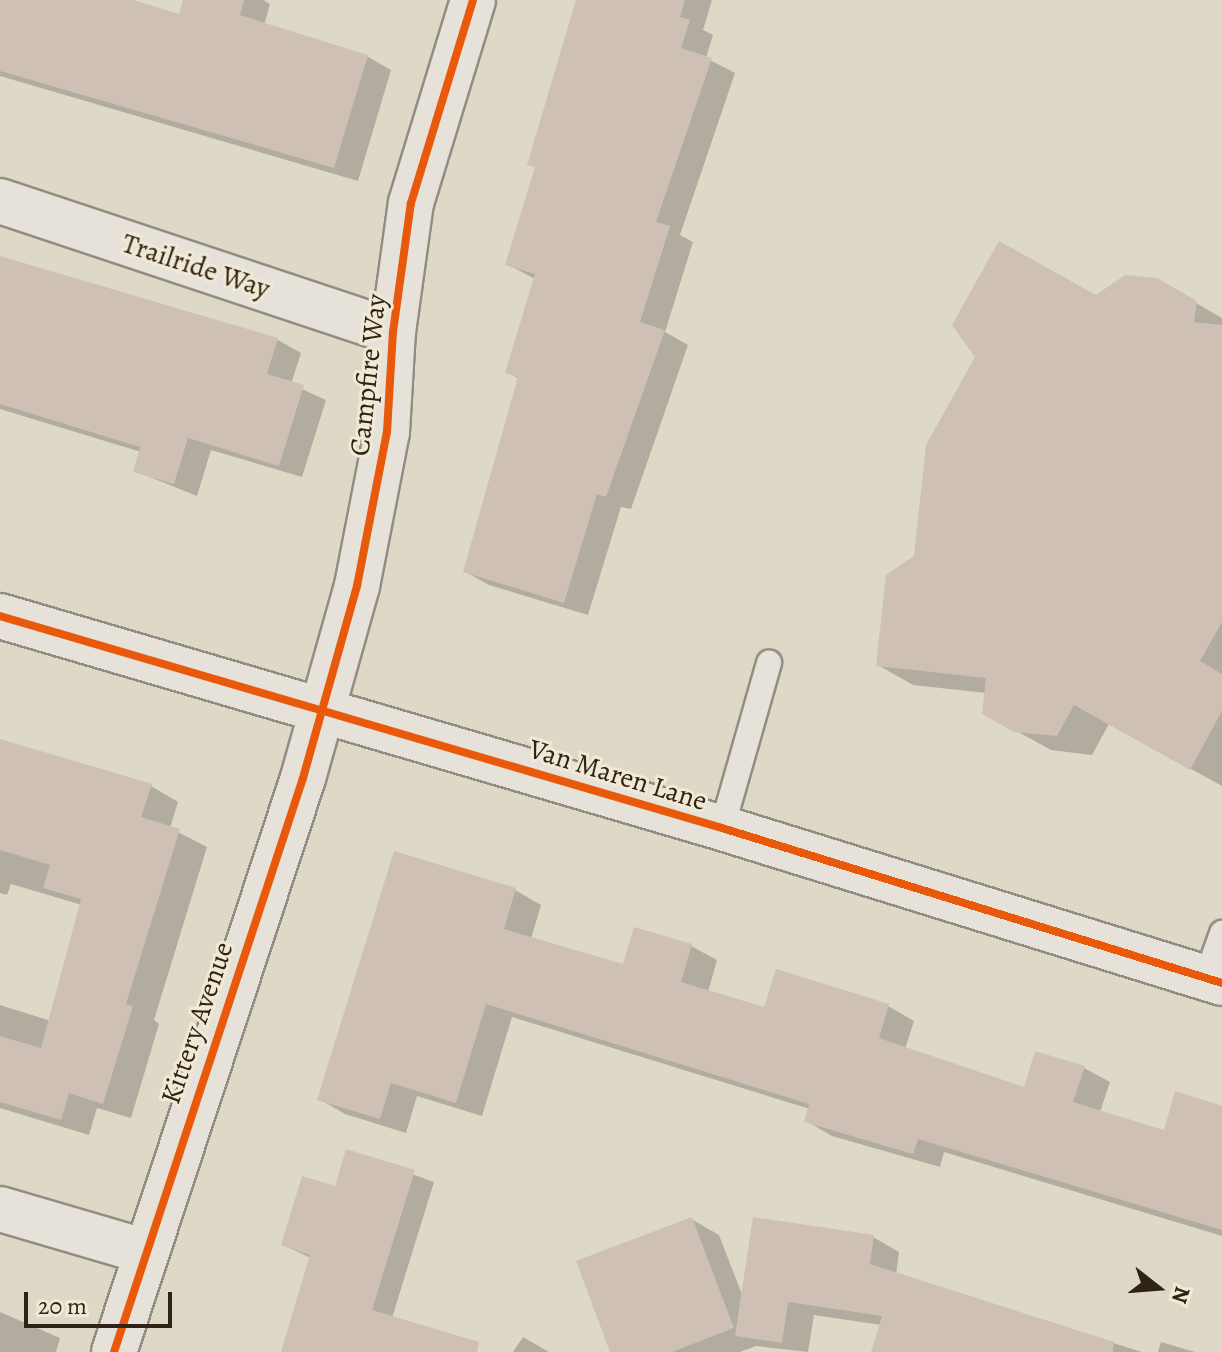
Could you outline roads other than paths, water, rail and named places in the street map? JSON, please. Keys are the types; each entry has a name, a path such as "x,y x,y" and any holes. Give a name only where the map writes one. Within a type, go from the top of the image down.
{"street":[{"name":"Campfire Way","path":"321,709 369,527 387,432 393,332 411,203 473,0"},
{"name":"Trailride Way","path":"0,201 393,332"},
{"name":"Van Maren Lane","path":"0,616 722,828 1214,981"},
{"name":"Kittery Avenue","path":"114,1352 321,709"},
{"path":"0,1209 144,1251"}],"lane":[{"path":"722,828 769,663"},
{"path":"1214,981 1222,933"}]}
